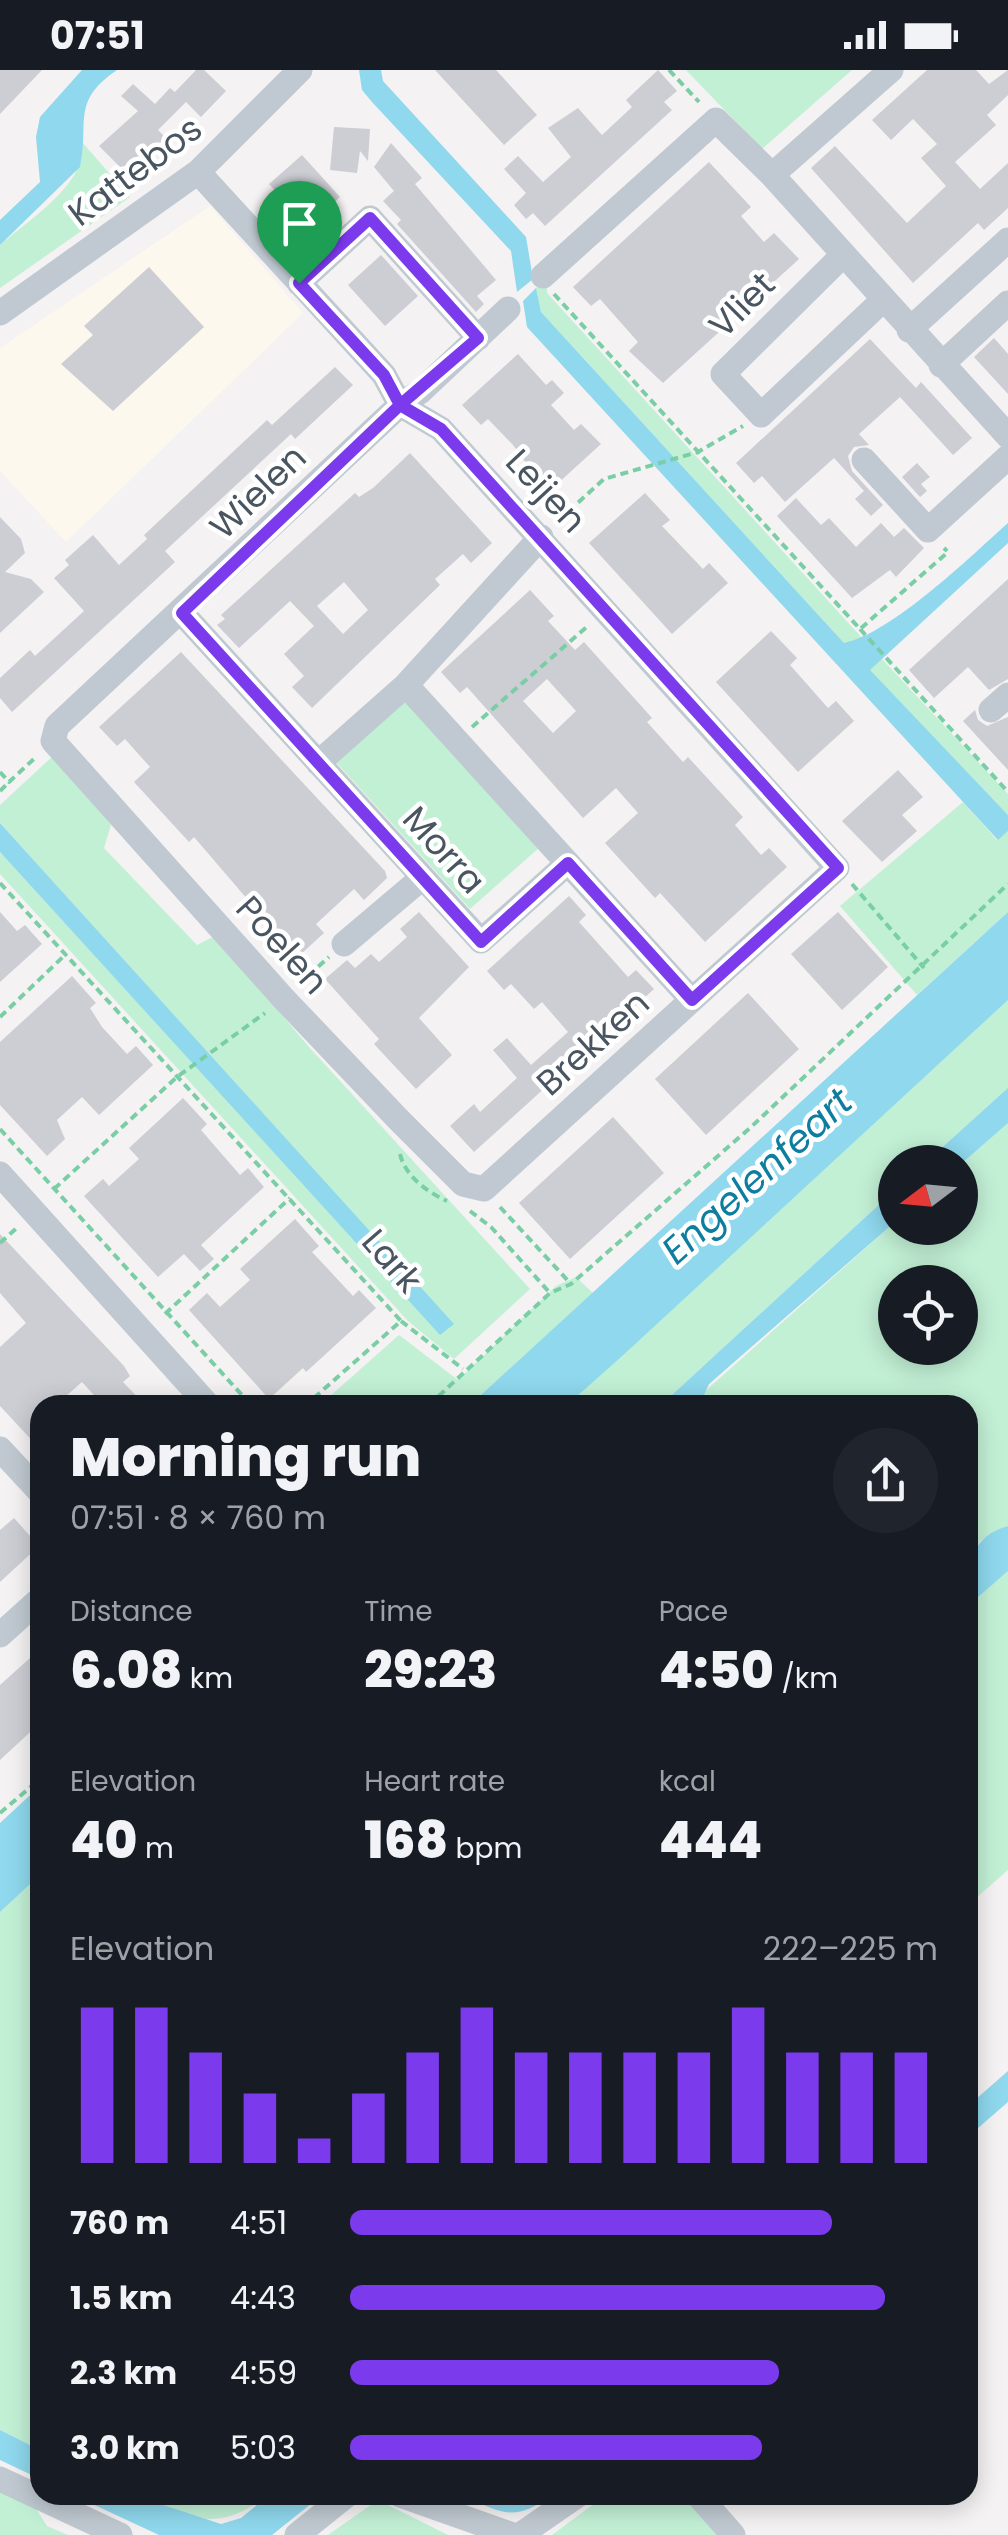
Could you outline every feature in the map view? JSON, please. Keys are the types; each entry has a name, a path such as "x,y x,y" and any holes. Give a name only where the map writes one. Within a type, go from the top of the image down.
{"street":[{"name":"Kattebos","path":"0,313 198,172 300,70"},
{"path":"772,174 891,70"},
{"path":"543,276 716,120 772,174 940,365 1008,436"},
{"name":"Leijen","path":"198,172 384,375 400,405 441,429 607,608 838,868"},
{"path":"299,283 370,218 478,338"},
{"path":"909,330 1008,240"},
{"name":"Vliet","path":"761,415 723,374 842,256"},
{"path":"761,415 883,300"},
{"path":"940,365 1008,303"},
{"name":"Wielen","path":"55,734 400,405 508,309"},
{"path":"864,460 928,530 1008,457"},
{"path":"318,763 406,686 541,537"},
{"name":"Morra","path":"182,613 481,942 568,863"},
{"path":"406,686 692,1000"},
{"name":"Poelen","path":"55,734 283,998 463,1184 484,1189"},
{"name":"Brekken","path":"484,1189 838,868"},
{"path":"344,944 422,878"},
{"path":"0,1174 199,1395"},
{"path":"0,1449 30,1481"},
{"path":"0,1635 30,1608"},
{"path":"0,2479 30,2493"},
{"path":"56,2505 120,2535"},
{"path":"297,2535 334,2505"},
{"path":"428,2505 512,2535"},
{"path":"520,2535 564,2505"},
{"path":"707,2505 733,2535"}],"path":[{"path":"669,70 716,120"},
{"path":"543,276 551,291 1008,792"},
{"path":"541,537 604,479 698,452 761,415"},
{"path":"860,629 948,552 928,530"},
{"path":"454,743 607,608"},
{"path":"0,791 55,734"},
{"path":"0,772 9,782"},
{"path":"838,868 924,968"},
{"name":"Lark","path":"0,883 401,1321 317,1395"},
{"path":"438,1395 550,1293 571,1284 924,968 1008,884"},
{"path":"0,1017 66,954"},
{"path":"54,1189 214,1047"},
{"path":"0,1129 242,1395"},
{"path":"484,1189 571,1284"},
{"path":"144,1335 290,1198"},
{"path":"401,1321 463,1369"},
{"path":"0,1813 30,1788"}],"shaded area":[{"path":"210,206 303,313 66,542 0,471 0,348"}],"green space":[{"path":"686,70 852,70 762,149"},
{"path":"82,142 130,197 0,288 0,245 66,186 76,172"},
{"path":"547,280 547,293 863,639 856,645 844,643 541,312 536,288"},
{"path":"882,659 1008,794 1008,815 869,670"},
{"path":"406,698 540,847 470,909 334,760"},
{"path":"54,755 111,825 104,848 197,945 215,936 309,1047 530,1289 454,1359 408,1321 0,874 0,852 440,1334 453,1324 0,823 0,805"},
{"path":"963,802 997,840 1008,831 1008,912 917,995 840,906"},
{"path":"1008,1000 1008,1089 945,1145 878,1145 878,1206 672,1395 578,1395"},
{"path":"1008,1123 1008,1526 978,1544 978,1395 703,1393 878,1237 878,1245 978,1245 978,1149"},
{"path":"576,1277 593,1293 481,1395 331,1395 399,1335 458,1380 556,1286"},
{"path":"1008,1571 1008,1870 978,1896 978,1597"},
{"path":"30,1884 30,2445 0,2430 0,1912"},
{"path":"0,2489 34,2505 47,2526 68,2535 0,2535"},
{"path":"159,2505 253,2505 218,2519 188,2516"},
{"path":"371,2505 388,2505 448,2535 328,2535"},
{"path":"592,2505 692,2505 716,2535 552,2535"}],"water":[{"path":"82,70 117,70 102,82 87,103 80,167 0,245 0,220 40,182 36,137 40,117"},
{"path":"359,70 381,70 383,81 526,237 533,279 517,292 511,251 372,102 362,90"},
{"path":"536,288 541,312 844,643 885,625 907,610 1008,523 1008,543 870,670 1008,815 1008,831 998,840 527,327 523,301"},
{"path":"0,823 454,1324 440,1335 0,852"},
{"name":"Engelenfeart","path":"1008,912 1008,1000 620,1358 578,1395 481,1395"},
{"path":"1008,1088 1008,1123 978,1149 978,1145 945,1145"},
{"path":"878,1206 878,1237 709,1384 704,1395 672,1395"},
{"path":"1008,1526 1008,1571 978,1597 978,1546 994,1531"},
{"path":"30,1795 30,1884 0,1912 0,1823"},
{"path":"1008,2071 1008,2102 978,2128 978,2097"},
{"path":"0,2430 30,2445 30,2474 0,2460"},
{"path":"94,2505 163,2505 221,2524 241,2518 257,2505 310,2505 272,2535 159,2535"},
{"path":"483,2505 536,2505 517,2512"}],"building":[{"path":"0,70 42,70 0,114"},
{"path":"196,70 204,70 226,91 201,117 186,102 158,130 166,138 141,164 134,157 122,169 99,146 138,111 121,96 133,84 155,104 170,88 181,97 175,92"},
{"path":"435,70 496,70 537,115 504,145"},
{"path":"658,70 677,91 664,102 672,110 545,226 533,213 526,219 514,205 526,193 504,169 518,156 543,182 571,157 548,128 578,108 602,135 632,107 626,100"},
{"path":"927,70 976,70 989,84 1008,70 1008,95 987,115 996,125 955,162 980,189 1008,163 1008,208 984,230 978,223 913,283 811,168 835,146 907,223 946,186 921,158 937,144 913,119 891,140 872,120"},
{"path":"334,127 370,129 368,161 360,151 357,173 330,170"},
{"path":"391,143 422,178 415,184 496,280 477,296 484,304 476,312 397,224 401,220 383,201 394,191 374,167"},
{"path":"302,155 340,197 325,210 320,204 295,227 274,205 282,198 269,184"},
{"path":"709,162 751,207 741,216 764,242 774,233 799,259 663,383 629,351 638,342 600,299 591,306 573,287"},
{"path":"381,255 418,296 385,326 348,285"},
{"path":"149,267 204,327 113,411 61,364 93,335 84,326"},
{"path":"994,338 1008,354 1008,394 974,357"},
{"path":"870,339 916,388 921,382 972,438 953,455 900,397 859,434 869,445 854,447 848,456 852,471 883,505 871,516 855,499 864,491 834,458 785,502 762,476 754,483 736,463"},
{"path":"518,354 546,385 552,380 564,393 551,405 574,430 581,424 601,444 545,495 521,467 526,463 513,445 488,419 481,425 462,405"},
{"path":"335,367 353,385 295,439 291,434 165,551 175,562 12,712 0,698 0,678 30,650 35,656 84,611 54,578 69,565 65,560 93,535 119,565 147,539 144,535 267,420 272,425"},
{"path":"410,453 492,543 471,563 463,554 435,579 440,585 312,708 292,687 304,676 284,654 314,626 290,601 239,648 217,625 225,619 221,615 355,493 359,497","holes":["344,582 368,610 343,634 317,606"]},
{"path":"917,463 930,477 921,484 927,491 920,497 902,477"},
{"path":"645,493 670,520 662,526 703,569 709,563 728,583 672,634 589,543"},
{"path":"796,498 821,525 829,518 856,547 881,523 894,537 904,528 924,548 896,577 890,570 852,598 777,516"},
{"path":"0,517 21,539 25,553 5,572 31,579 44,592 0,633"},
{"path":"1008,579 1008,679 989,690 968,667 934,698 909,670"},
{"path":"530,590 554,616 548,621 575,650 584,642 652,718 647,722 683,762 688,757 743,817 735,825 761,855 769,848 787,867 705,942 660,893 655,898 605,843 638,813 616,788 583,818 467,687 460,693 441,672","holes":["547,679 576,711 553,733 523,701"]},
{"path":"771,631 797,658 790,665 828,708 836,701 854,721 798,772 716,682"},
{"path":"181,652 385,871 387,878 364,900 354,889 316,924 324,933 301,954 295,947 291,950 194,837 189,842 134,782 150,767 125,739 117,746 99,727"},
{"path":"975,710 978,720 987,726 1008,717 1008,770 963,721"},
{"path":"898,770 923,797 902,815 917,831 882,862 842,821"},
{"path":"569,896 586,915 579,922 628,977 636,970 654,989 474,1152 450,1126 474,1104 480,1112 517,1078 493,1050 507,1038 531,1065 568,1032 542,1002 534,1009 511,984 504,990 487,971"},
{"path":"0,912 17,931 25,925 42,944 0,982"},
{"path":"419,912 469,967 419,1018 452,1055 416,1089 374,1044 379,1039 325,979 347,960 355,968 371,954 379,962 407,937 400,929"},
{"path":"838,912 888,967 842,1010 791,954"},
{"path":"72,976 96,1003 90,1008 102,1027 127,1054 136,1046 153,1065 99,1115 82,1097 57,1120 65,1139 47,1156 0,1105 0,1042"},
{"path":"748,993 799,1049 706,1135 655,1079"},
{"path":"183,1098 207,1124 201,1130 240,1175 248,1168 264,1187 201,1245 214,1259 200,1271 184,1254 158,1277 84,1196 103,1179 109,1186 139,1159 129,1148"},
{"path":"613,1117 664,1173 570,1259 519,1203"},
{"path":"295,1219 319,1246 312,1252 353,1296 359,1290 376,1308 306,1372 303,1368 273,1395 265,1395 189,1310 207,1293 220,1307 250,1280 240,1269"},
{"path":"0,1234 124,1366 130,1376 123,1382 135,1395 94,1395 82,1382 67,1395 30,1395 30,1438 0,1406 0,1347 26,1323 0,1293"},
{"path":"14,1518 30,1536 30,1554 0,1582 0,1530"},
{"path":"30,1658 30,1732 0,1760 0,1685"}],"route":[{"path":"299,283 370,218 478,338 421,391 400,405 441,429 607,608 838,868 692,1000 568,863 481,942 182,613 400,405 384,375 299,283"}]}
